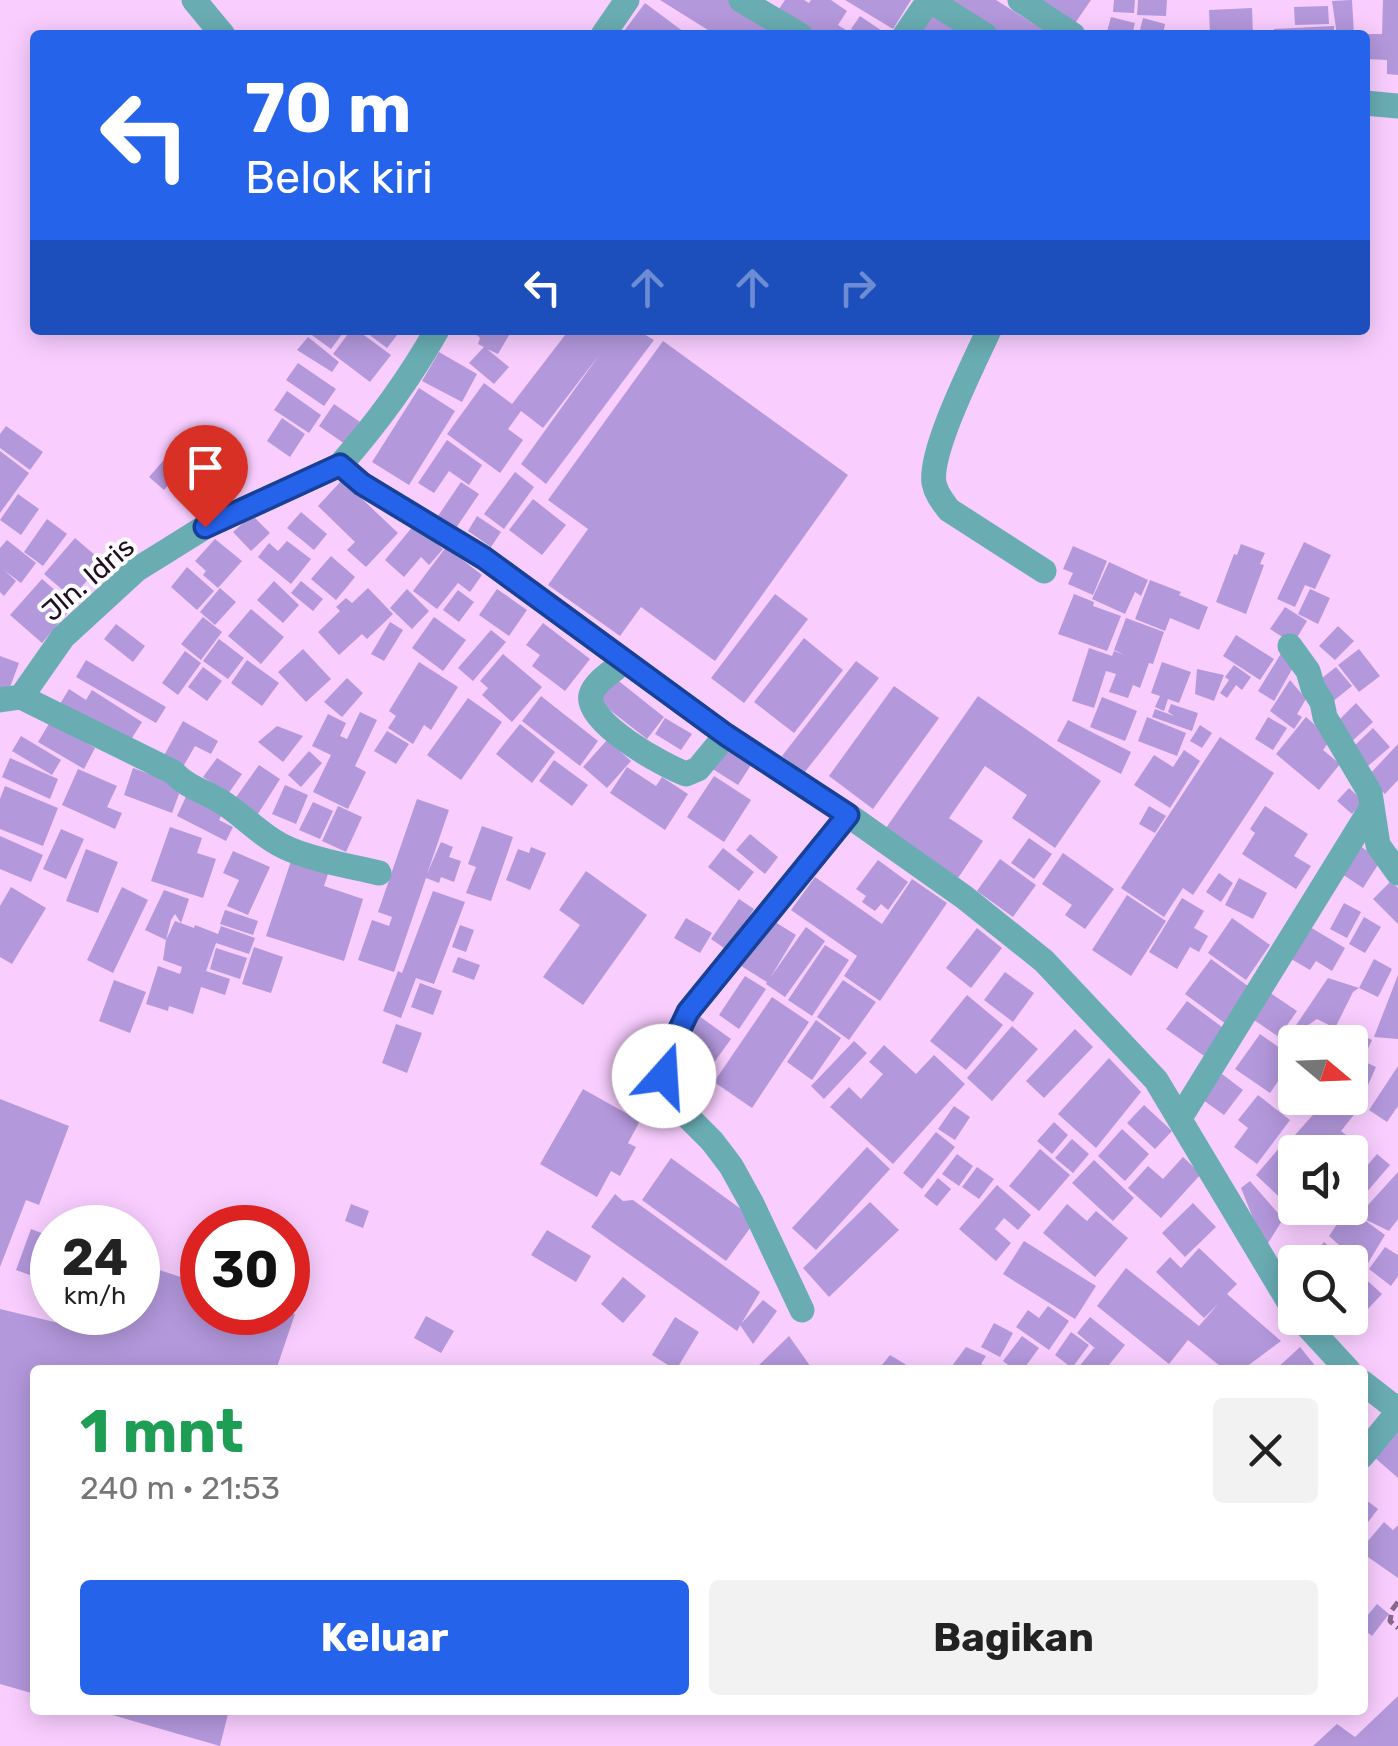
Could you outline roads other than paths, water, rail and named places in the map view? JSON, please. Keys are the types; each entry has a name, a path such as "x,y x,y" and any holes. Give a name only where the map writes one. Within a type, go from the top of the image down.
{"street":[{"path":"194,0 219,30"},
{"path":"606,30 627,0"},
{"path":"742,0 792,30"},
{"path":"908,30 929,0 977,30"},
{"path":"1020,0 1065,30"},
{"path":"1370,103 1398,106"},
{"path":"434,335 380,419 340,465 362,484 484,558 726,735 964,898 1044,961 1156,1080 1278,1283"},
{"path":"987,335 938,448 934,485 949,510 1044,571"},
{"name":"Jln. Idris","path":"11,698 63,637 136,570 205,527 340,465"},
{"path":"1290,646 1308,671 1325,717 1364,779 1378,845 1398,873"},
{"path":"625,661 599,683 590,700 594,713 618,735 686,774 698,769 726,735"},
{"path":"11,698 173,772 185,785 225,804 287,849 379,873"},
{"path":"1180,1118 1372,808"},
{"path":"802,1310 731,1166 688,1117 664,1076 666,1058 688,1012 848,815"},
{"path":"1316,1335 1343,1365"},
{"path":"1368,1387 1398,1411 1368,1448"}]}
